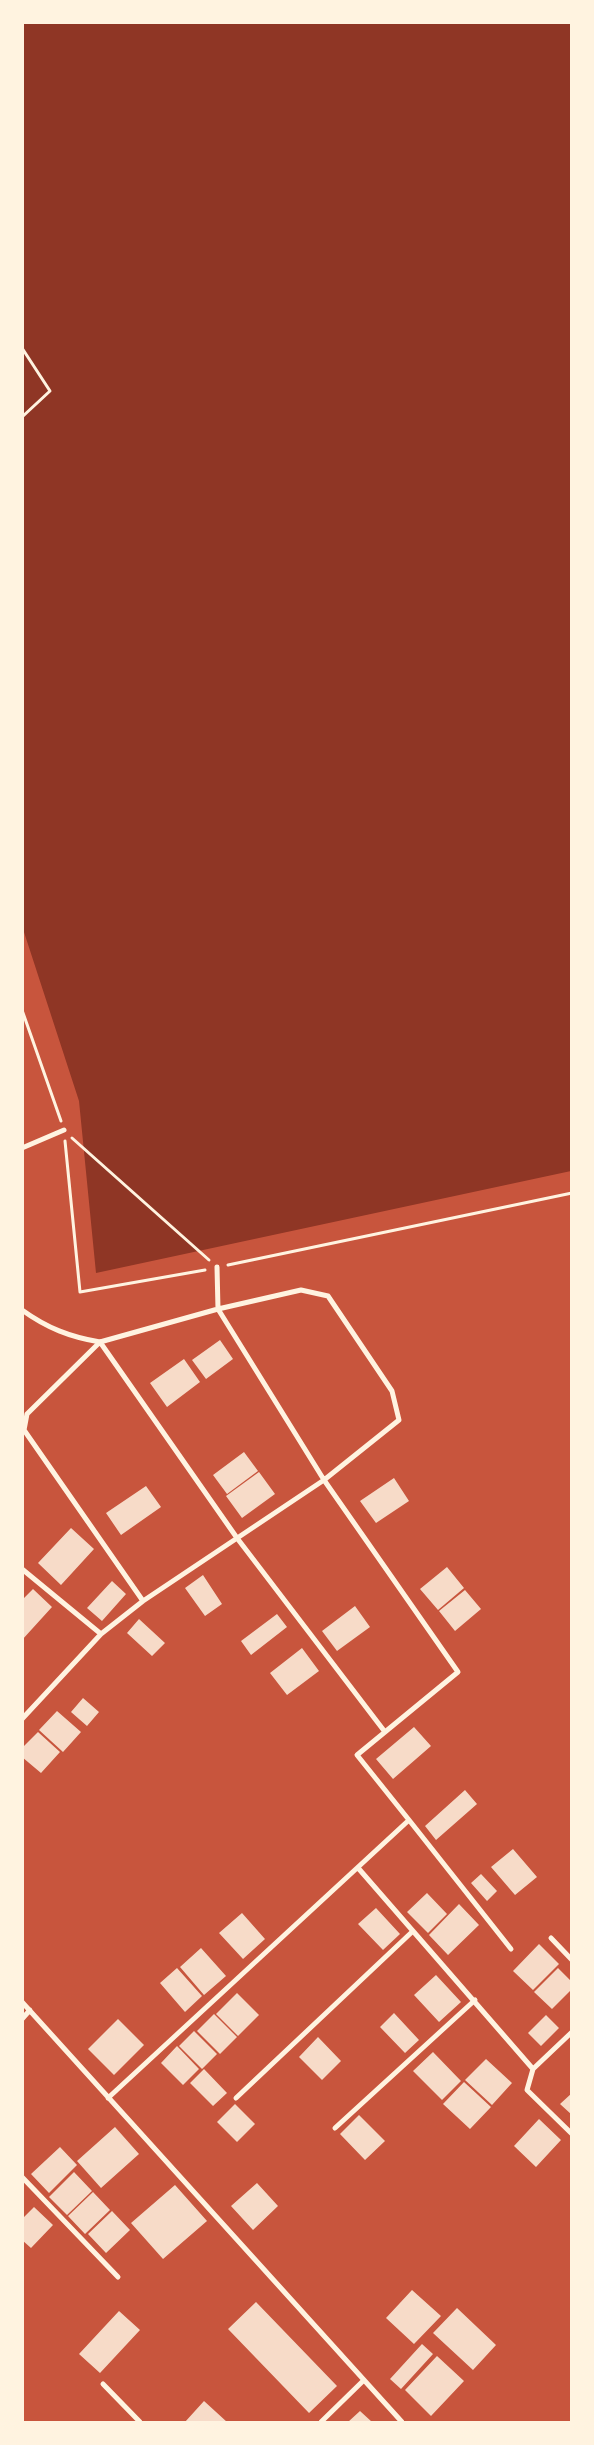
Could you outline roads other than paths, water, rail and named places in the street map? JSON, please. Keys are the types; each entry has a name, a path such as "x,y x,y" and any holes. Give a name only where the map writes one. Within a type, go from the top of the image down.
{"street":[{"path":"22,1148 64,1130"},
{"path":"218,1267 218,1308 324,1480 458,1672 357,1756 511,1949"},
{"path":"22,1310 42,1324 74,1338 100,1342 218,1308 301,1290 328,1296 392,1391 400,1420 324,1480 143,1601 101,1634 23,1717"},
{"path":"100,1342 237,1538 385,1732"},
{"path":"100,1342 27,1414 24,1430 143,1601"},
{"path":"22,1569 101,1634"},
{"path":"108,2098 359,1869 409,1820"},
{"path":"359,1869 475,2000 533,2069"},
{"path":"236,2098 413,1931"},
{"path":"551,1938 572,1960"},
{"path":"335,2128 475,2000"},
{"path":"22,2002 402,2422"},
{"path":"22,2018 30,2010"},
{"path":"572,2032 533,2069 527,2090 572,2134"},
{"path":"22,2177 118,2277"},
{"path":"321,2422 364,2380"},
{"path":"103,2384 140,2422"}]}
